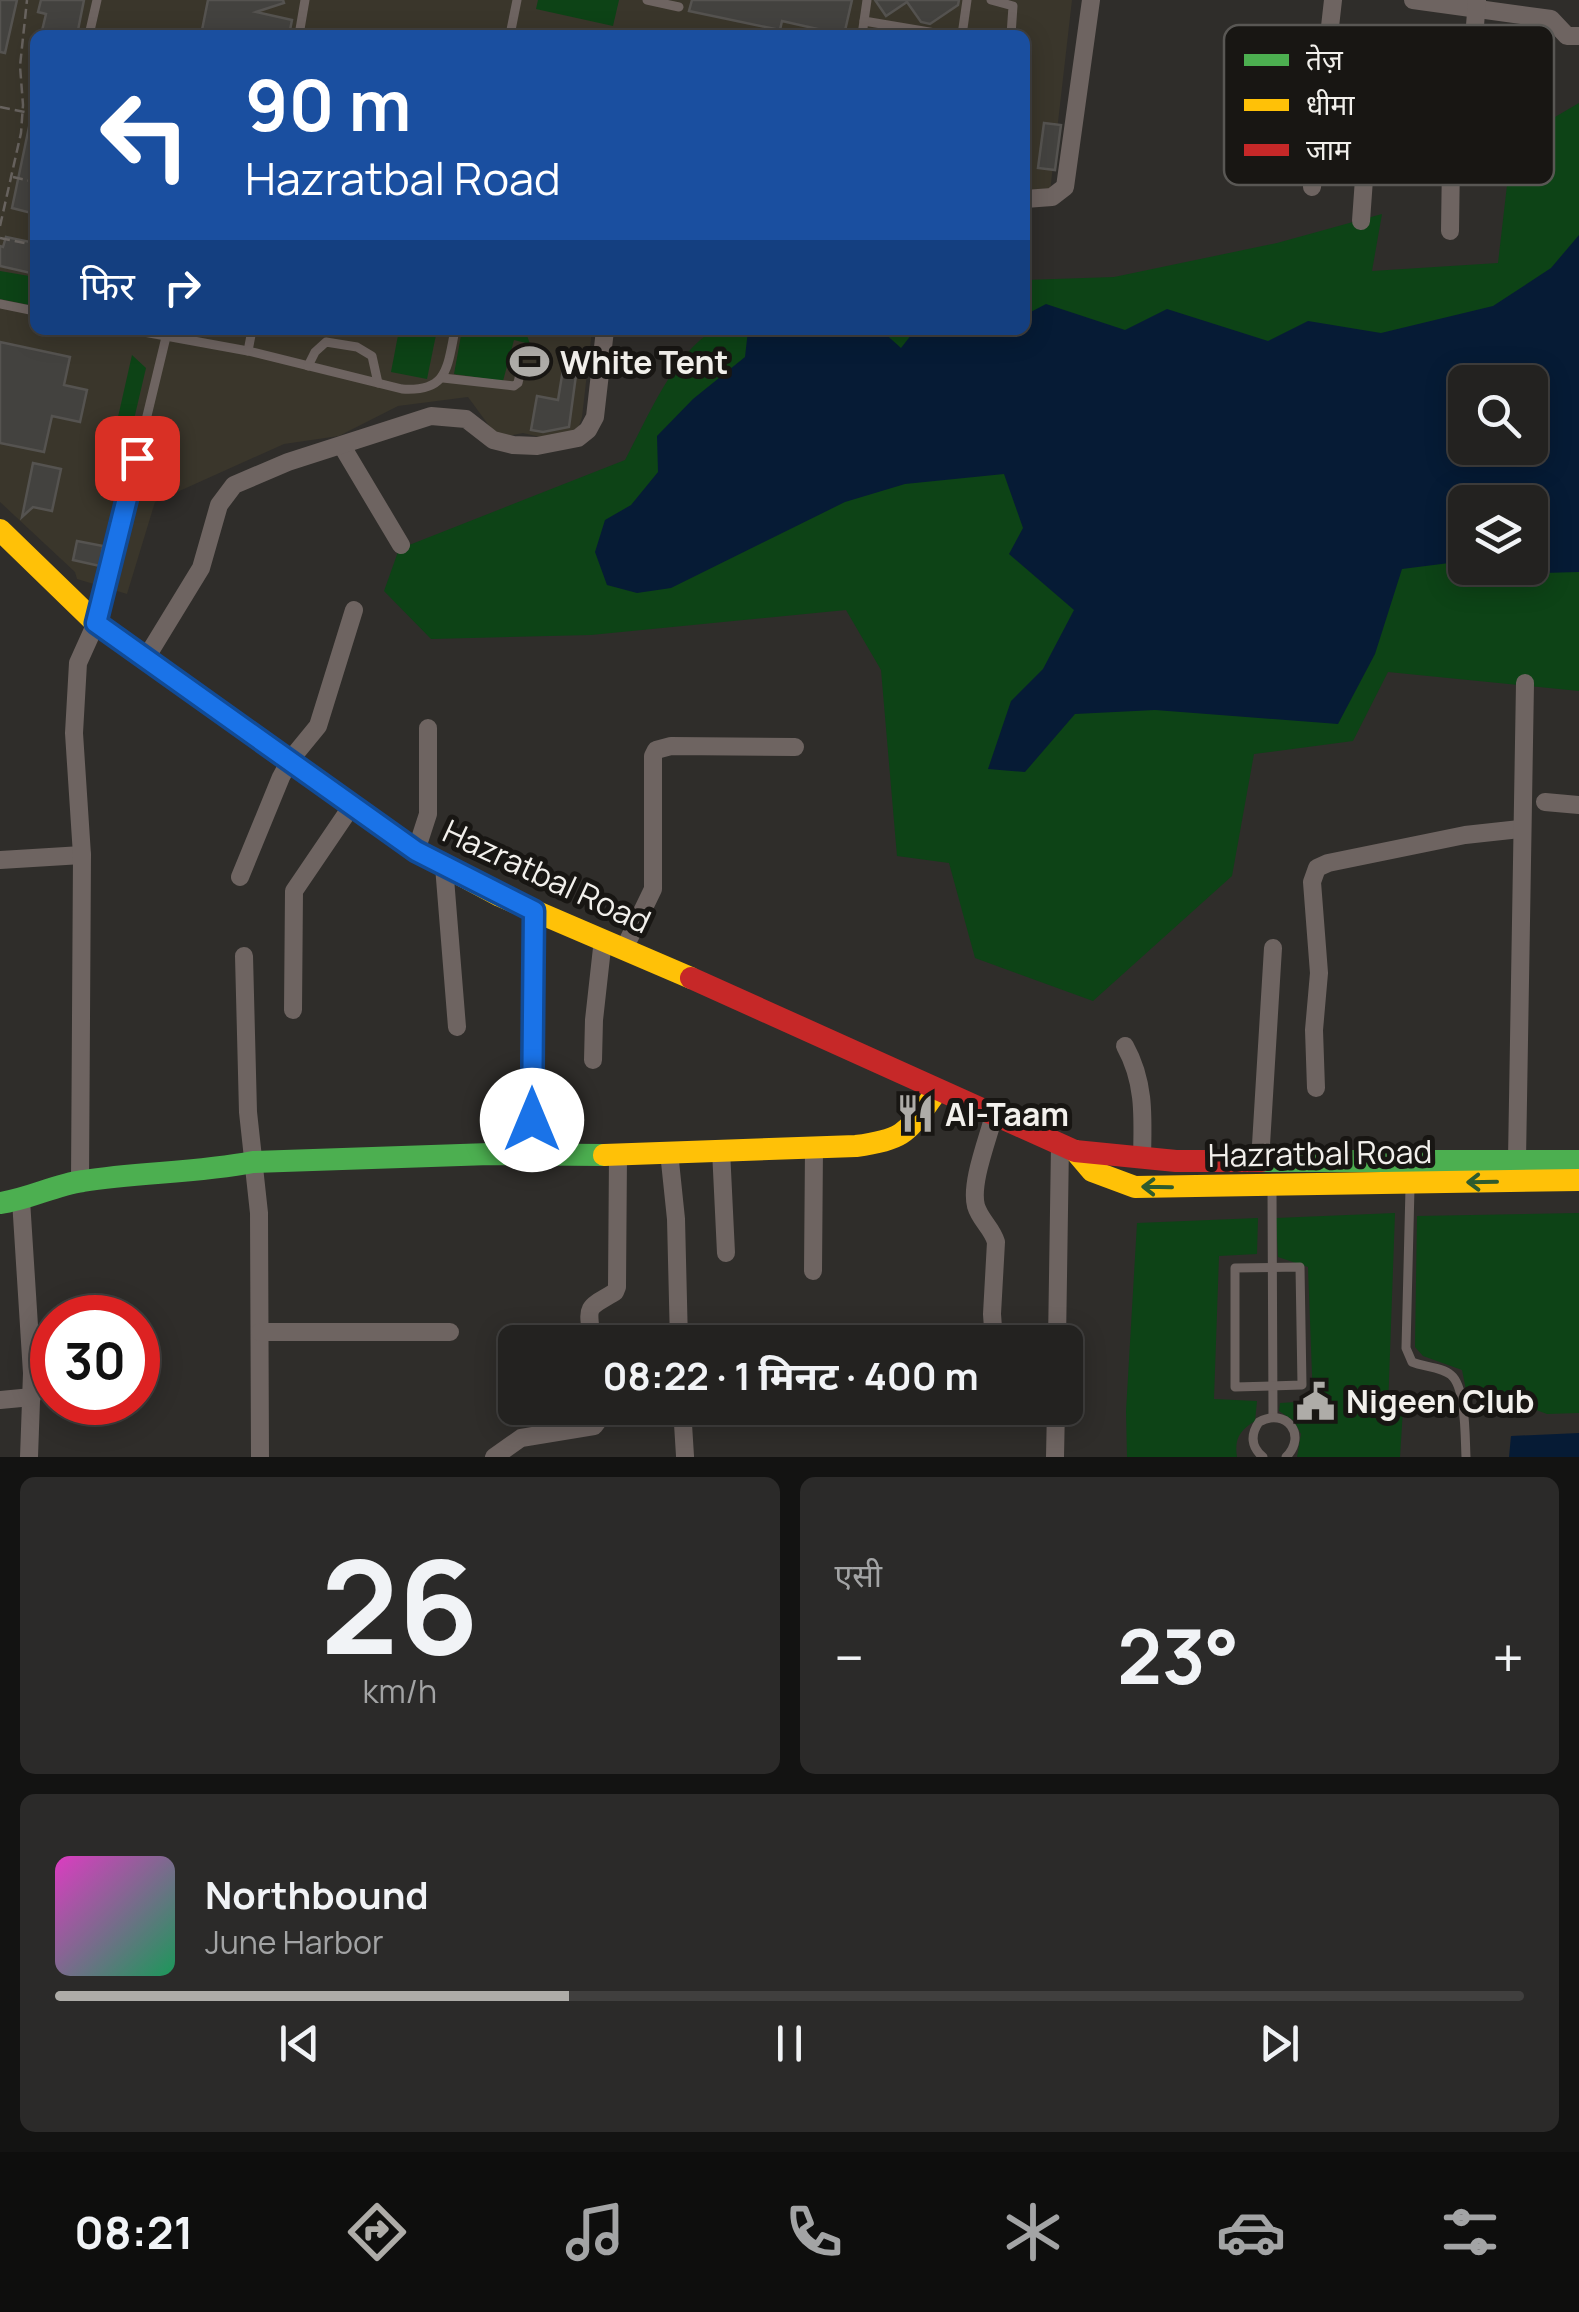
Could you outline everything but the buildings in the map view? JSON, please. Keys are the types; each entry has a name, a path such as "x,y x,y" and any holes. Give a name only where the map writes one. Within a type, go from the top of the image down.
{"main road":[{"name":"Hazratbal Road","path":"0,530 96,623 416,851 534,911 1068,1148 1176,1161 1579,1161"},
{"path":"10,1201 80,1181 254,1162 814,1148 895,1140 914,1126 937,1091"},
{"name":"Hazratbal Road","path":"1068,1148 1092,1171 1135,1187 1579,1180"}],"street":[{"path":"1030,199 1052,197 1065,187 1092,0"},
{"path":"1331,25 1333,0"},
{"path":"1413,0 1476,4 1550,19 1567,36 1579,36"},
{"path":"1361,221 1364,185"},
{"path":"1450,231 1451,185"},
{"path":"146,658 201,568 225,493 234,485 264,470 431,416 466,419 493,440 513,445 537,446 578,438 595,417 605,335"},
{"path":"342,446 401,545"},
{"path":"240,876 290,758 318,726 354,610"},
{"path":"80,1181 82,855 74,733 78,663 96,623"},
{"path":"1517,1160 1525,684"},
{"path":"416,851 428,814 428,728"},
{"path":"593,1060 595,1004 614,944 653,889 656,750 671,746 795,747"},
{"path":"1546,802 1579,805"},
{"path":"293,1010 294,890 352,807"},
{"path":"1316,1088 1314,1030 1319,973 1312,882 1316,868 1465,835 1520,830"},
{"path":"0,860 82,855"},
{"path":"444,866 456,1027"},
{"path":"532,1154 534,911"},
{"path":"1260,1160 1273,948"},
{"path":"244,956 244,1033 259,1213 260,1457"},
{"path":"1125,1046 1136,1067 1141,1091 1142,1157"},
{"path":"993,1325 996,1242 981,1218 975,1198 994,1116"},
{"path":"813,1270 814,1148"},
{"path":"1058,1325 1068,1148"},
{"path":"721,1150 726,1252"},
{"path":"669,1152 679,1325"},
{"path":"592,1325 591,1307 617,1287 618,1154"},
{"path":"10,1201 30,1379"},
{"path":"260,1332 450,1332"},
{"path":"0,1400 30,1397"},
{"path":"30,1457 31,1425"},
{"path":"494,1457 521,1438 595,1425"},
{"path":"683,1425 684,1456"},
{"path":"1055,1457 1056,1425"}],"lane":[{"path":"90,30 97,0"},
{"path":"300,30 305,0"},
{"path":"511,30 516,0"},
{"path":"648,0 679,7"},
{"path":"863,30 867,0"},
{"path":"963,30 967,0"},
{"path":"991,0 1013,6 1011,30"},
{"path":"864,21 917,30"},
{"path":"0,304 30,310"},
{"path":"96,623 167,335"},
{"path":"176,335 418,390 432,387 442,378 453,335"},
{"path":"248,351 251,335"},
{"path":"308,366 326,342 358,347 372,356 378,383"},
{"path":"442,378 514,386 521,369"},
{"path":"1410,1184 1406,1348 1412,1362 1449,1372 1456,1379 1466,1457"},
{"path":"1272,1186 1273,1416"},
{"path":"1300,1267 1302,1384 1235,1387 1235,1268 1272,1268 1300,1267"},
{"path":"1263,1457 1255,1449 1252,1436 1259,1422 1273,1416 1287,1420 1296,1433 1294,1448 1286,1457"}],"path":[{"path":"0,226 23,112 20,66 27,0"},
{"path":"0,107 30,113"},
{"path":"11,177 30,181"},
{"path":"0,238 30,244"}],"shaded area":[{"path":"0,0 1072,0 1050,192 1030,194 1030,30 30,30 30,335 591,335 577,432 544,438 523,433 498,438 468,397 398,406 339,436 284,444 155,502 127,594 77,579 75,572 0,502"}],"green space":[{"path":"538,0 619,0 613,26 536,9"},
{"path":"1579,103 1579,691 1388,672 1353,741 1254,754 1232,876 1093,1001 975,958 949,863 897,856 881,670 846,610 591,635 431,639 384,591 399,549 625,460 674,370 708,335 1030,335 1030,280 1114,277 1277,243 1382,214 1372,271 1498,263 1507,185 1554,185 1554,118"},
{"path":"0,271 30,276 30,305 0,299"},
{"path":"398,335 436,335 427,379 391,372"},
{"path":"461,335 527,335 530,344 514,340 503,381 454,374"},
{"path":"132,355 146,368 117,492 102,488"},
{"path":"1395,1213 1388,1408 1403,1409 1400,1457 1297,1457 1301,1434 1294,1421 1279,1411 1280,1403 1313,1401 1308,1267 1278,1257 1276,1218"},
{"path":"1579,1213 1579,1413 1547,1414 1499,1396 1467,1395 1462,1370 1423,1356 1415,1347 1417,1216"},
{"path":"1258,1218 1257,1254 1219,1256 1214,1399 1257,1401 1255,1421 1237,1440 1237,1457 1127,1457 1137,1223"}],"water":[{"path":"1579,235 1579,572 1548,573 1548,485 1448,485 1448,563 1402,569 1375,654 1338,724 1155,710 1075,714 1025,772 988,769 1011,701 1043,669 1074,610 1009,554 1023,528 1004,474 905,484 845,502 671,588 637,593 607,585 595,552 605,520 631,505 658,472 657,436 693,399 745,357 747,335 887,335 901,348 911,335 1030,335 1030,312 1046,304 1125,330 1167,309 1268,341 1308,321 1381,333 1493,306 1551,268"},
{"path":"1579,1433 1579,1457 1509,1457 1511,1436"}],"traffic: fast":[{"path":"0,1203 83,1181 253,1162 490,1154 604,1155"},
{"path":"1261,1161 1579,1161"}],"traffic: slow":[{"path":"0,530 96,623 416,851 500,896 691,978"},
{"path":"604,1155 873,1143 905,1131 937,1091"},
{"path":"1075,1151 1092,1171 1135,1187 1579,1180"}],"traffic: jam":[{"path":"691,978 1075,1151 1176,1161 1261,1161"}],"place":[{"name":"White Tent","path":"530,362"},
{"name":"Al-Taam","path":"915,1114"},
{"name":"Nigeen Club","path":"1316,1401"}],"route":[{"path":"137,458 96,623 416,851 534,911 532,1120"}]}
